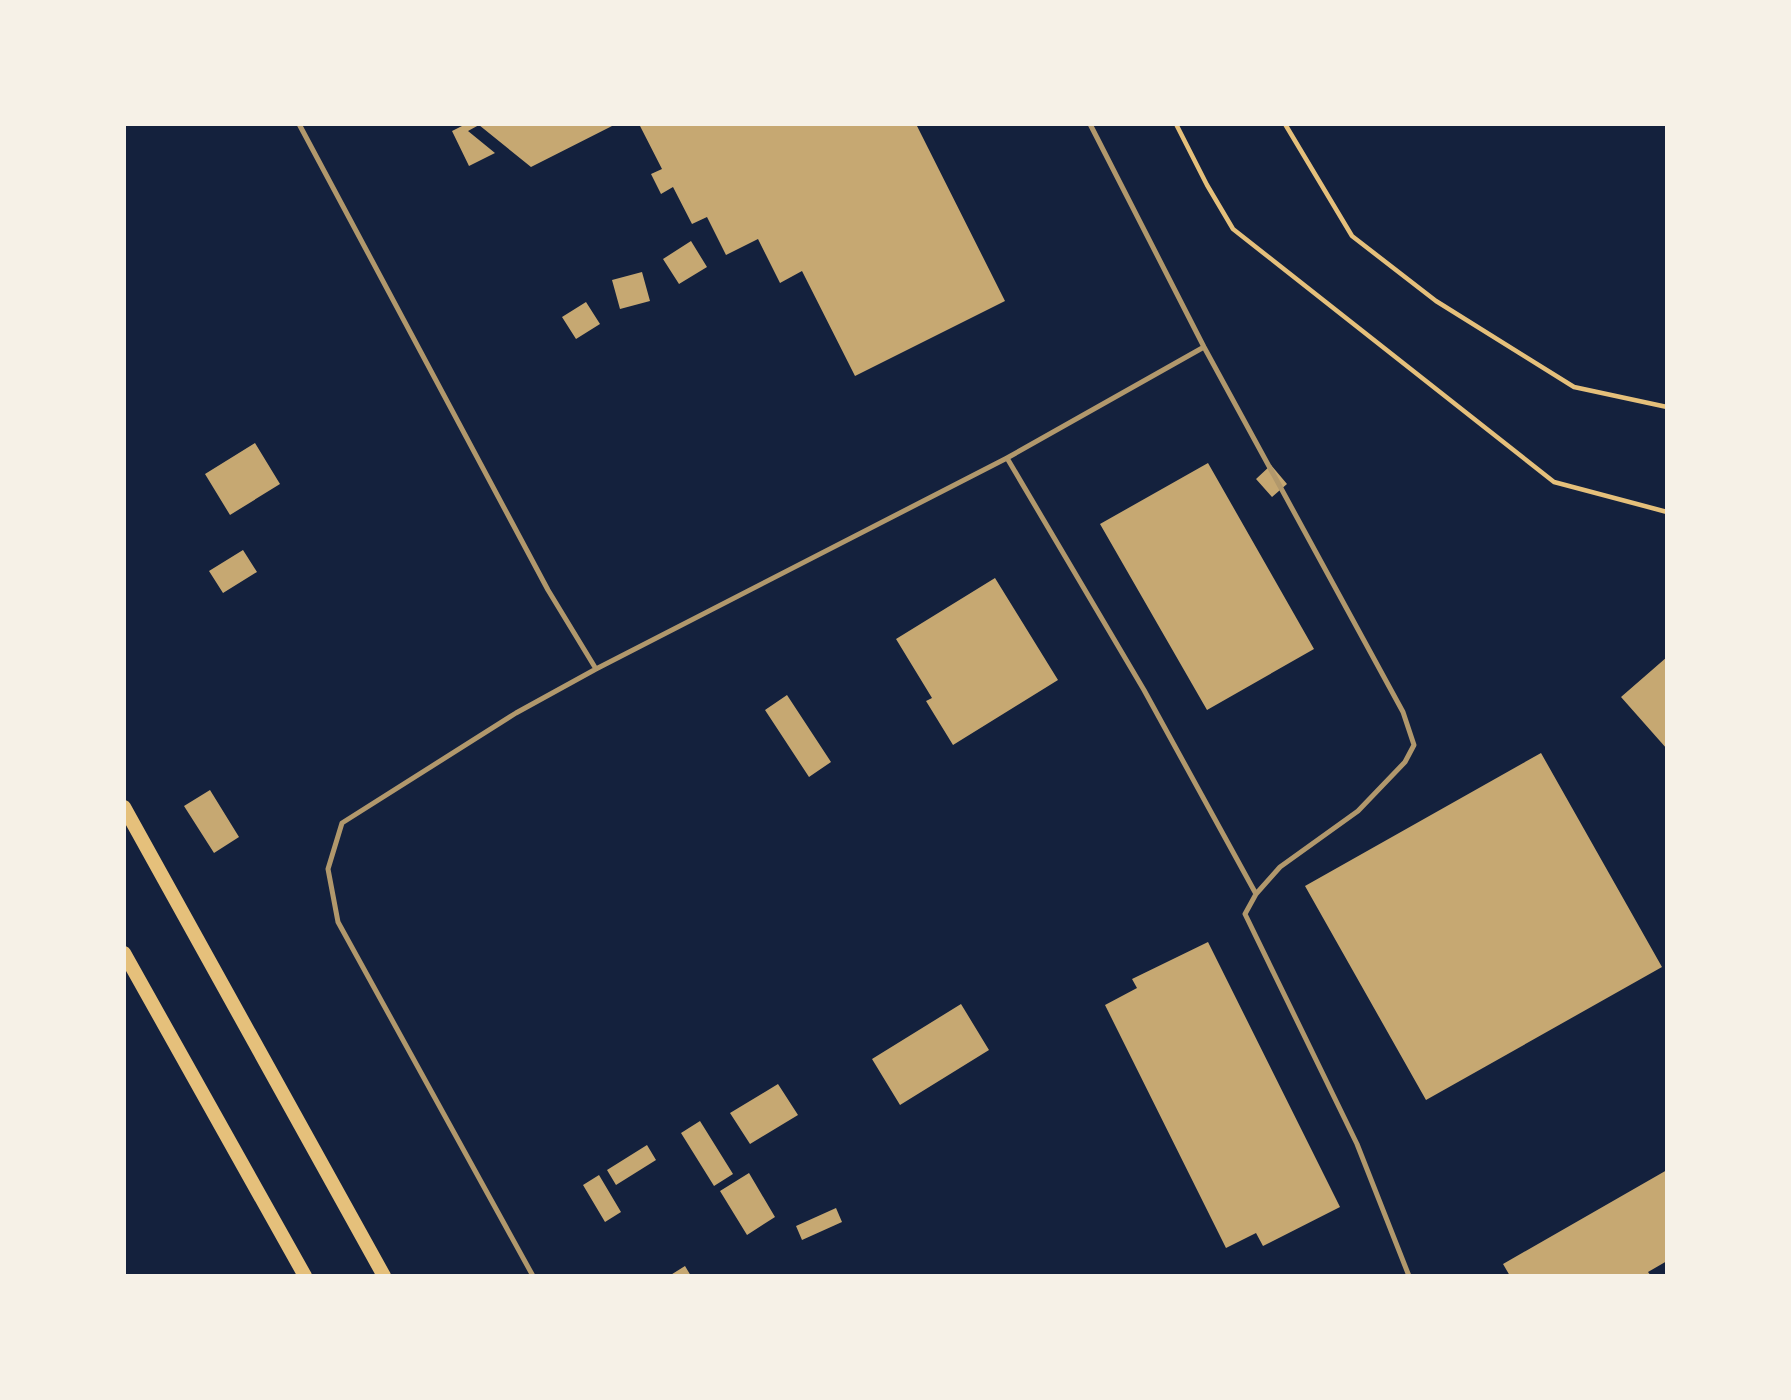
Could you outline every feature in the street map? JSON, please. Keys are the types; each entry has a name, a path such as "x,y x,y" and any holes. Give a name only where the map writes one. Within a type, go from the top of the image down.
{"main road":[{"path":"124,807 384,1276"},
{"path":"124,953 305,1276"}],"lane":[{"path":"299,124 548,590 596,669"},
{"path":"1090,124 1204,347 1402,712 1414,744 1405,762 1358,811 1280,867 1256,894 1245,914 1357,1144 1409,1276"},
{"path":"533,1276 338,922 328,869 342,823 516,713 1006,458 1204,347"},
{"path":"1006,458 1144,690 1256,894"}],"path":[{"path":"1175,124 1233,229 1554,482 1667,512"},
{"path":"1285,124 1352,236 1436,300 1574,387 1667,407"}],"building":[{"path":"466,124 616,124 531,167 479,125 468,131 495,153 469,166 452,131"},
{"path":"639,124 916,124 1005,301 855,376 802,271 780,283 758,239 726,255 707,217 692,224 673,187 661,194 651,174 662,169"},
{"path":"691,241 707,267 679,284 663,259"},
{"path":"642,272 650,301 620,309 612,280"},
{"path":"586,302 600,324 576,339 562,317"},
{"path":"255,443 280,484 230,515 205,474"},
{"path":"1208,463 1314,649 1207,710 1100,524"},
{"path":"1271,465 1287,484 1272,497 1256,479"},
{"path":"243,550 257,572 223,593 209,571"},
{"path":"995,578 1058,680 953,745 926,701 932,698 896,639"},
{"path":"1667,657 1667,749 1621,697"},
{"path":"787,695 831,762 809,777 765,710"},
{"path":"1541,753 1662,967 1426,1100 1305,886"},
{"path":"210,790 239,837 214,853 184,806"},
{"path":"1208,942 1340,1207 1263,1246 1256,1233 1226,1248 1105,1005 1137,988 1132,979"},
{"path":"961,1004 989,1050 900,1105 872,1059"},
{"path":"778,1084 798,1115 750,1144 730,1113"},
{"path":"700,1121 733,1174 714,1186 681,1133"},
{"path":"647,1145 656,1160 616,1185 607,1170"},
{"path":"1667,1170 1667,1261 1648,1272 1651,1276 1510,1276 1503,1264"},
{"path":"749,1173 775,1217 747,1235 720,1191"},
{"path":"599,1175 621,1212 605,1222 583,1185"},
{"path":"836,1208 842,1222 802,1240 796,1226"},
{"path":"685,1266 691,1276 669,1276"}]}
